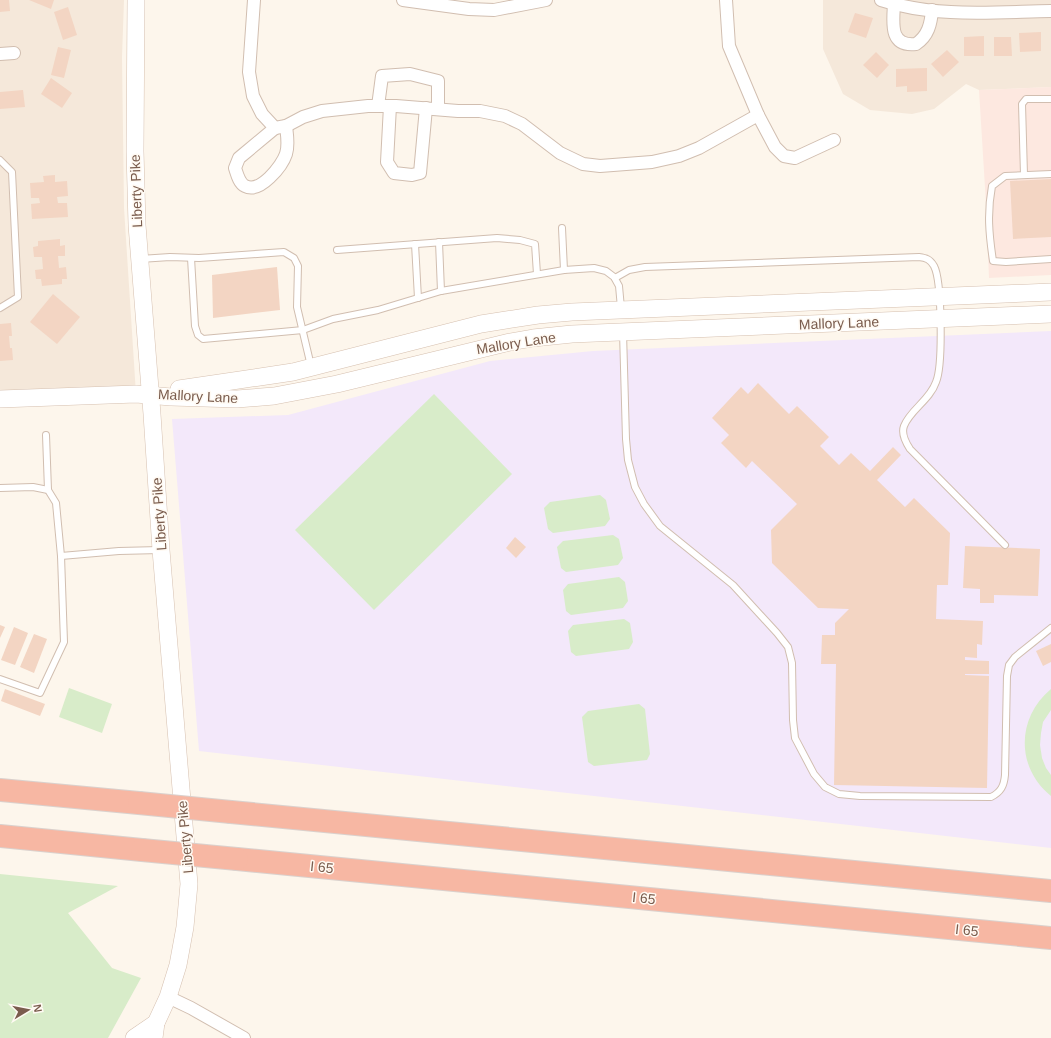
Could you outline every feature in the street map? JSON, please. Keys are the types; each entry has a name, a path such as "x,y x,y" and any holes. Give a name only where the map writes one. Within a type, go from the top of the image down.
{"highway":[{"path":"0,790 1051,891"},
{"name":"I 65","path":"0,836 1051,938"}],"main road":[{"name":"Liberty Pike","path":"134,1038 155,1031 168,997 178,965 186,927 189,884 161,550 151,394 137,225 135,151 136,0"},
{"name":"Mallory Lane","path":"151,394 270,376 312,368 494,322 545,314 1051,292"},
{"path":"621,310 623,332"},
{"name":"Mallory Lane","path":"151,394 237,399 274,396 338,384 510,342 572,334 1051,314"},
{"path":"0,399 151,394"}],"street":[{"path":"254,0 249,72 253,96 262,114 281,127 288,142 286,155 278,168 265,182 254,188 245,186 239,179 235,168 239,158 281,127 303,117 322,111 368,106 390,106 480,112 505,116 522,124 560,153 583,164 600,166 652,162 679,156 699,148 758,115"},
{"path":"403,0 462,8 494,10 546,0"},
{"path":"726,0 729,46 758,115 775,147 784,156 795,158 834,140"},
{"path":"881,0 894,4 912,4 932,10 961,12 1051,11"},
{"path":"894,4 893,29 900,42 906,44 916,44 926,36 932,10"},
{"path":"0,54 14,53"},
{"path":"378,106 382,76 410,74 438,81 420,173 412,175 394,173 388,162 390,106"},
{"path":"168,997 191,1008 244,1038"}],"lane":[{"path":"1024,175 1022,104 1026,99 1051,98"},
{"path":"0,160 12,172 18,297 0,308"},
{"path":"1051,174 1005,176 992,186 989,201 988,233 993,261 1006,262 1051,260"},
{"path":"562,228 564,270"},
{"path":"337,250 497,238 520,240 534,244 537,274"},
{"path":"438,242 441,291"},
{"path":"415,244 418,298"},
{"path":"140,259 191,258 284,252 294,258 298,266 298,307 312,368"},
{"path":"615,278 629,270 645,267 919,257 928,259 934,266 938,279 940,355 937,382 927,399 911,415 903,427 904,437 910,449 1004,545"},
{"path":"191,258 195,326 198,335 203,339 303,330 333,319 378,310 441,291 564,270 594,268 606,271 615,278 619,286 621,310"},
{"path":"623,332 626,438 628,460 635,486 644,504 660,526 733,585 788,647 792,663 793,720 795,738 814,774 825,787 839,794 860,796 991,797 998,794 1004,784 1005,775 1006,676 1009,665 1015,657 1051,628"},
{"path":"0,679 40,693 64,642 61,556 56,503 48,490 46,435"},
{"path":"0,488 33,487 48,490"},
{"path":"61,556 120,551 161,550"}],"shaded area":[{"path":"0,0 124,0 122,57 124,208 136,394 0,399"},
{"path":"823,0 1051,0 1051,87 979,90 966,84 934,109 912,114 870,110 843,94 823,49"},
{"path":"1051,87 1051,275 989,278 979,90"},
{"path":"1051,331 1051,848 199,751 172,419 288,415 490,361 593,351"}],"green space":[{"path":"434,394 512,474 374,610 295,530"},
{"path":"600,495 606,500 610,519 605,526 553,533 548,529 544,508 550,502"},
{"path":"613,535 619,539 623,558 618,565 566,572 561,568 557,547 563,541"},
{"path":"619,577 625,582 628,601 623,608 571,615 566,611 563,590 568,584"},
{"path":"624,619 630,623 633,642 629,649 576,656 571,652 568,631 573,625"},
{"path":"69,688 112,704 102,733 59,717"},
{"path":"1051,689 1051,710 1043,722 1040,745 1042,758 1051,775 1051,796 1040,785 1031,772 1026,757 1025,743 1026,728 1031,714"},
{"path":"639,704 645,709 650,754 647,760 594,766 588,762 582,717 588,711"},
{"path":"0,874 118,886 68,913 112,968 141,978 108,1038 0,1038"}],"building":[{"path":"0,0 9,0 10,11 0,12"},
{"path":"29,0 54,0 51,9"},
{"path":"68,7 77,35 63,40 54,12"},
{"path":"855,13 873,18 866,38 848,32"},
{"path":"1041,32 1041,51 1020,52 1019,33"},
{"path":"984,36 984,56 964,56 964,37"},
{"path":"994,37 1011,37 1012,56 994,56"},
{"path":"58,47 71,50 64,78 51,75"},
{"path":"947,50 959,62 943,77 931,64"},
{"path":"876,52 889,65 877,78 863,65"},
{"path":"927,68 927,91 907,92 907,86 896,87 896,69"},
{"path":"51,78 72,93 62,108 41,94"},
{"path":"23,90 25,107 0,109 0,92"},
{"path":"55,175 55,182 67,181 68,196 57,197 58,203 67,203 68,217 32,219 31,204 40,203 39,198 31,198 30,183 44,182 43,176"},
{"path":"1051,179 1051,237 1013,239 1010,181"},
{"path":"60,239 60,246 65,245 65,256 58,256 59,268 66,267 67,279 62,279 62,284 42,286 41,279 36,279 35,270 43,269 42,257 34,257 33,247 38,246 38,241"},
{"path":"277,267 280,310 213,318 212,275"},
{"path":"53,294 80,317 57,344 30,322"},
{"path":"11,323 12,336 9,336 13,360 0,361 0,324"},
{"path":"758,383 789,414 797,406 829,437 820,446 839,465 851,453 870,471 893,447 901,455 877,480 905,507 914,498 950,533 948,585 937,585 936,619 983,621 982,645 977,644 977,658 965,657 965,660 989,661 989,674 965,675 989,676 987,788 834,785 836,664 821,664 822,635 835,635 835,623 849,609 818,608 772,563 771,530 797,504 752,461 746,468 721,443 729,435 712,418 741,387 748,394"},
{"path":"515,537 526,547 516,558 506,548"},
{"path":"965,546 1040,549 1038,596 994,595 994,603 980,603 980,589 963,588"},
{"path":"0,625 5,627 0,638"},
{"path":"14,627 28,633 15,665 1,660"},
{"path":"34,634 47,639 34,673 20,667"},
{"path":"1051,644 1051,662 1043,666 1036,651"},
{"path":"5,689 45,704 40,716 1,701"}]}
